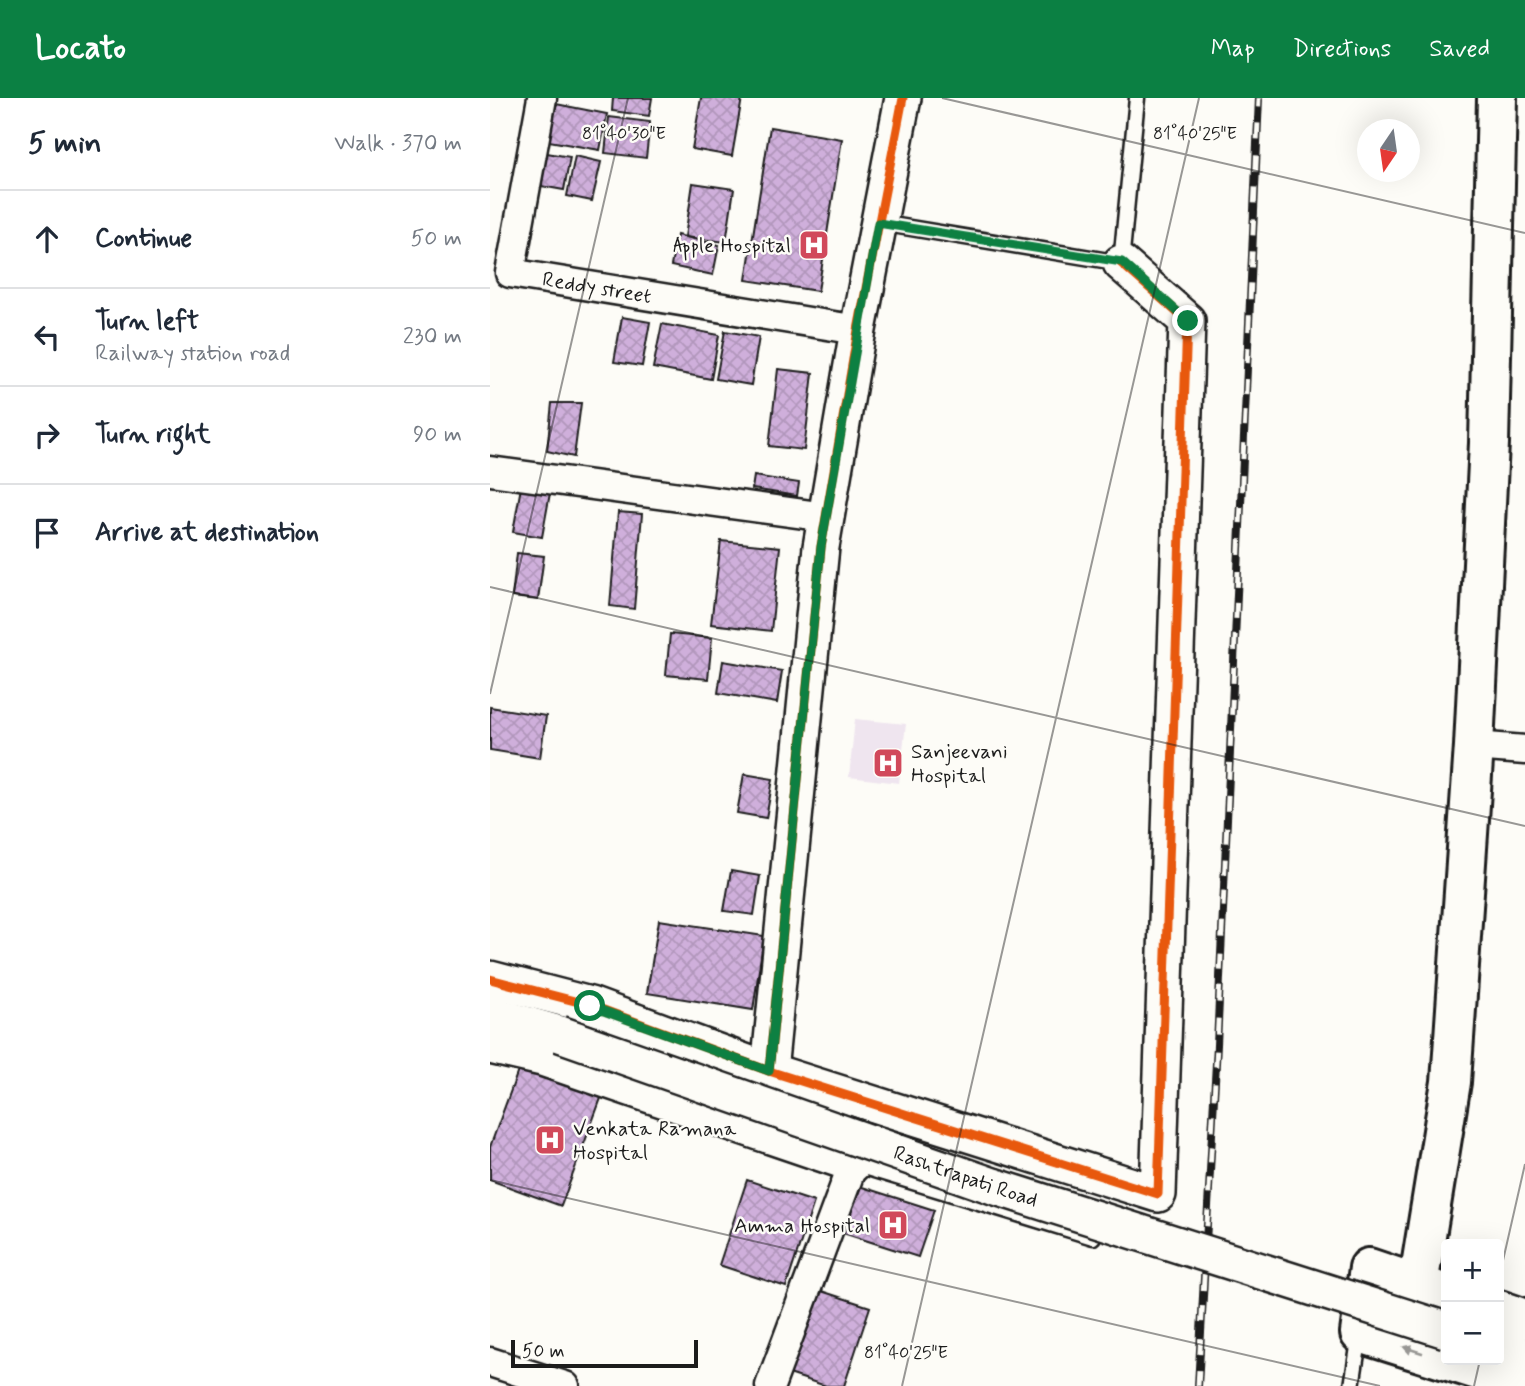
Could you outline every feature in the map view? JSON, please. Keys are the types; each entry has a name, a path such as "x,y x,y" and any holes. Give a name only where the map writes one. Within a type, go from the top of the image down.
{"main road":[{"path":"1497,98 1489,443 1474,746 1451,1082 1432,1290 1369,1268 1360,1333 1525,1385"},
{"path":"1504,1312 1525,1319"}],"street":[{"name":"Reddy street","path":"542,98 510,273 858,330"},
{"path":"769,1071 826,517 858,330 903,98"},
{"path":"490,979 590,1006 769,1071 1157,1194 1188,321 1122,262"},
{"path":"490,471 826,517"},
{"path":"1474,746 1525,750"},
{"name":"Rashtrapati Road","path":"490,1014 560,1034 993,1186 1441,1328"},
{"path":"490,1046 542,1058 853,1164 770,1386"},
{"path":"1504,1349 1525,1356"},
{"path":"490,1362 565,1386"}],"lane":[{"path":"878,223 1122,262 1137,98"},
{"path":"853,1164 1093,1237"},
{"path":"1352,1386 1360,1333"}],"shaded area":[{"path":"855,719 906,724 899,783 849,777"}],"building":[{"path":"613,98 652,98 649,116 612,111"},
{"path":"701,98 742,98 732,156 692,149"},
{"path":"556,104 607,114 600,150 549,141"},
{"path":"609,117 650,122 646,158 605,153"},
{"path":"770,127 842,139 818,291 746,280"},
{"path":"547,153 570,157 564,190 541,186"},
{"path":"575,156 601,162 592,201 567,196"},
{"path":"693,183 734,189 726,242 685,237"},
{"path":"677,235 719,245 713,275 671,266"},
{"path":"622,317 650,322 642,366 614,362"},
{"path":"662,324 719,335 711,379 653,368"},
{"path":"725,331 759,337 751,385 716,379"},
{"path":"778,369 813,373 804,450 769,446"},
{"path":"552,403 581,403 574,457 547,451"},
{"path":"754,476 799,483 797,496 752,489"},
{"path":"521,487 550,493 542,537 513,532"},
{"path":"618,512 642,514 634,609 610,606"},
{"path":"721,541 780,547 771,631 711,624"},
{"path":"517,553 544,556 538,600 512,597"},
{"path":"670,634 712,638 708,679 666,675"},
{"path":"723,661 782,671 777,703 718,693"},
{"path":"490,707 546,716 540,758 490,750"},
{"path":"744,774 773,779 766,818 737,813"},
{"path":"731,871 760,876 754,915 724,911"},
{"path":"659,920 764,936 753,1010 647,993"},
{"path":"522,1060 604,1090 561,1206 490,1180 490,1147"},
{"path":"747,1180 814,1202 786,1287 719,1265"},
{"path":"859,1186 934,1210 918,1257 843,1233"},
{"path":"812,1288 870,1307 844,1386 826,1386 783,1372"}],"railway":[{"path":"1198,1386 1217,1045 1259,98"}],"cycle path":[{"path":"769,1071 821,547 858,330 903,98"},
{"path":"490,979 590,1005 769,1071 1158,1194 1187,321 1121,263"}],"place":[{"name":"Apple Hospital","path":"814,245"},
{"name":"Sanjeevani Hospital","path":"888,763"},
{"name":"Venkata Ramana Hospital","path":"550,1140"},
{"name":"Amma Hospital","path":"893,1225"}],"route":[{"path":"590,1006 769,1071 821,547 878,223 1122,262 1188,321"}]}
